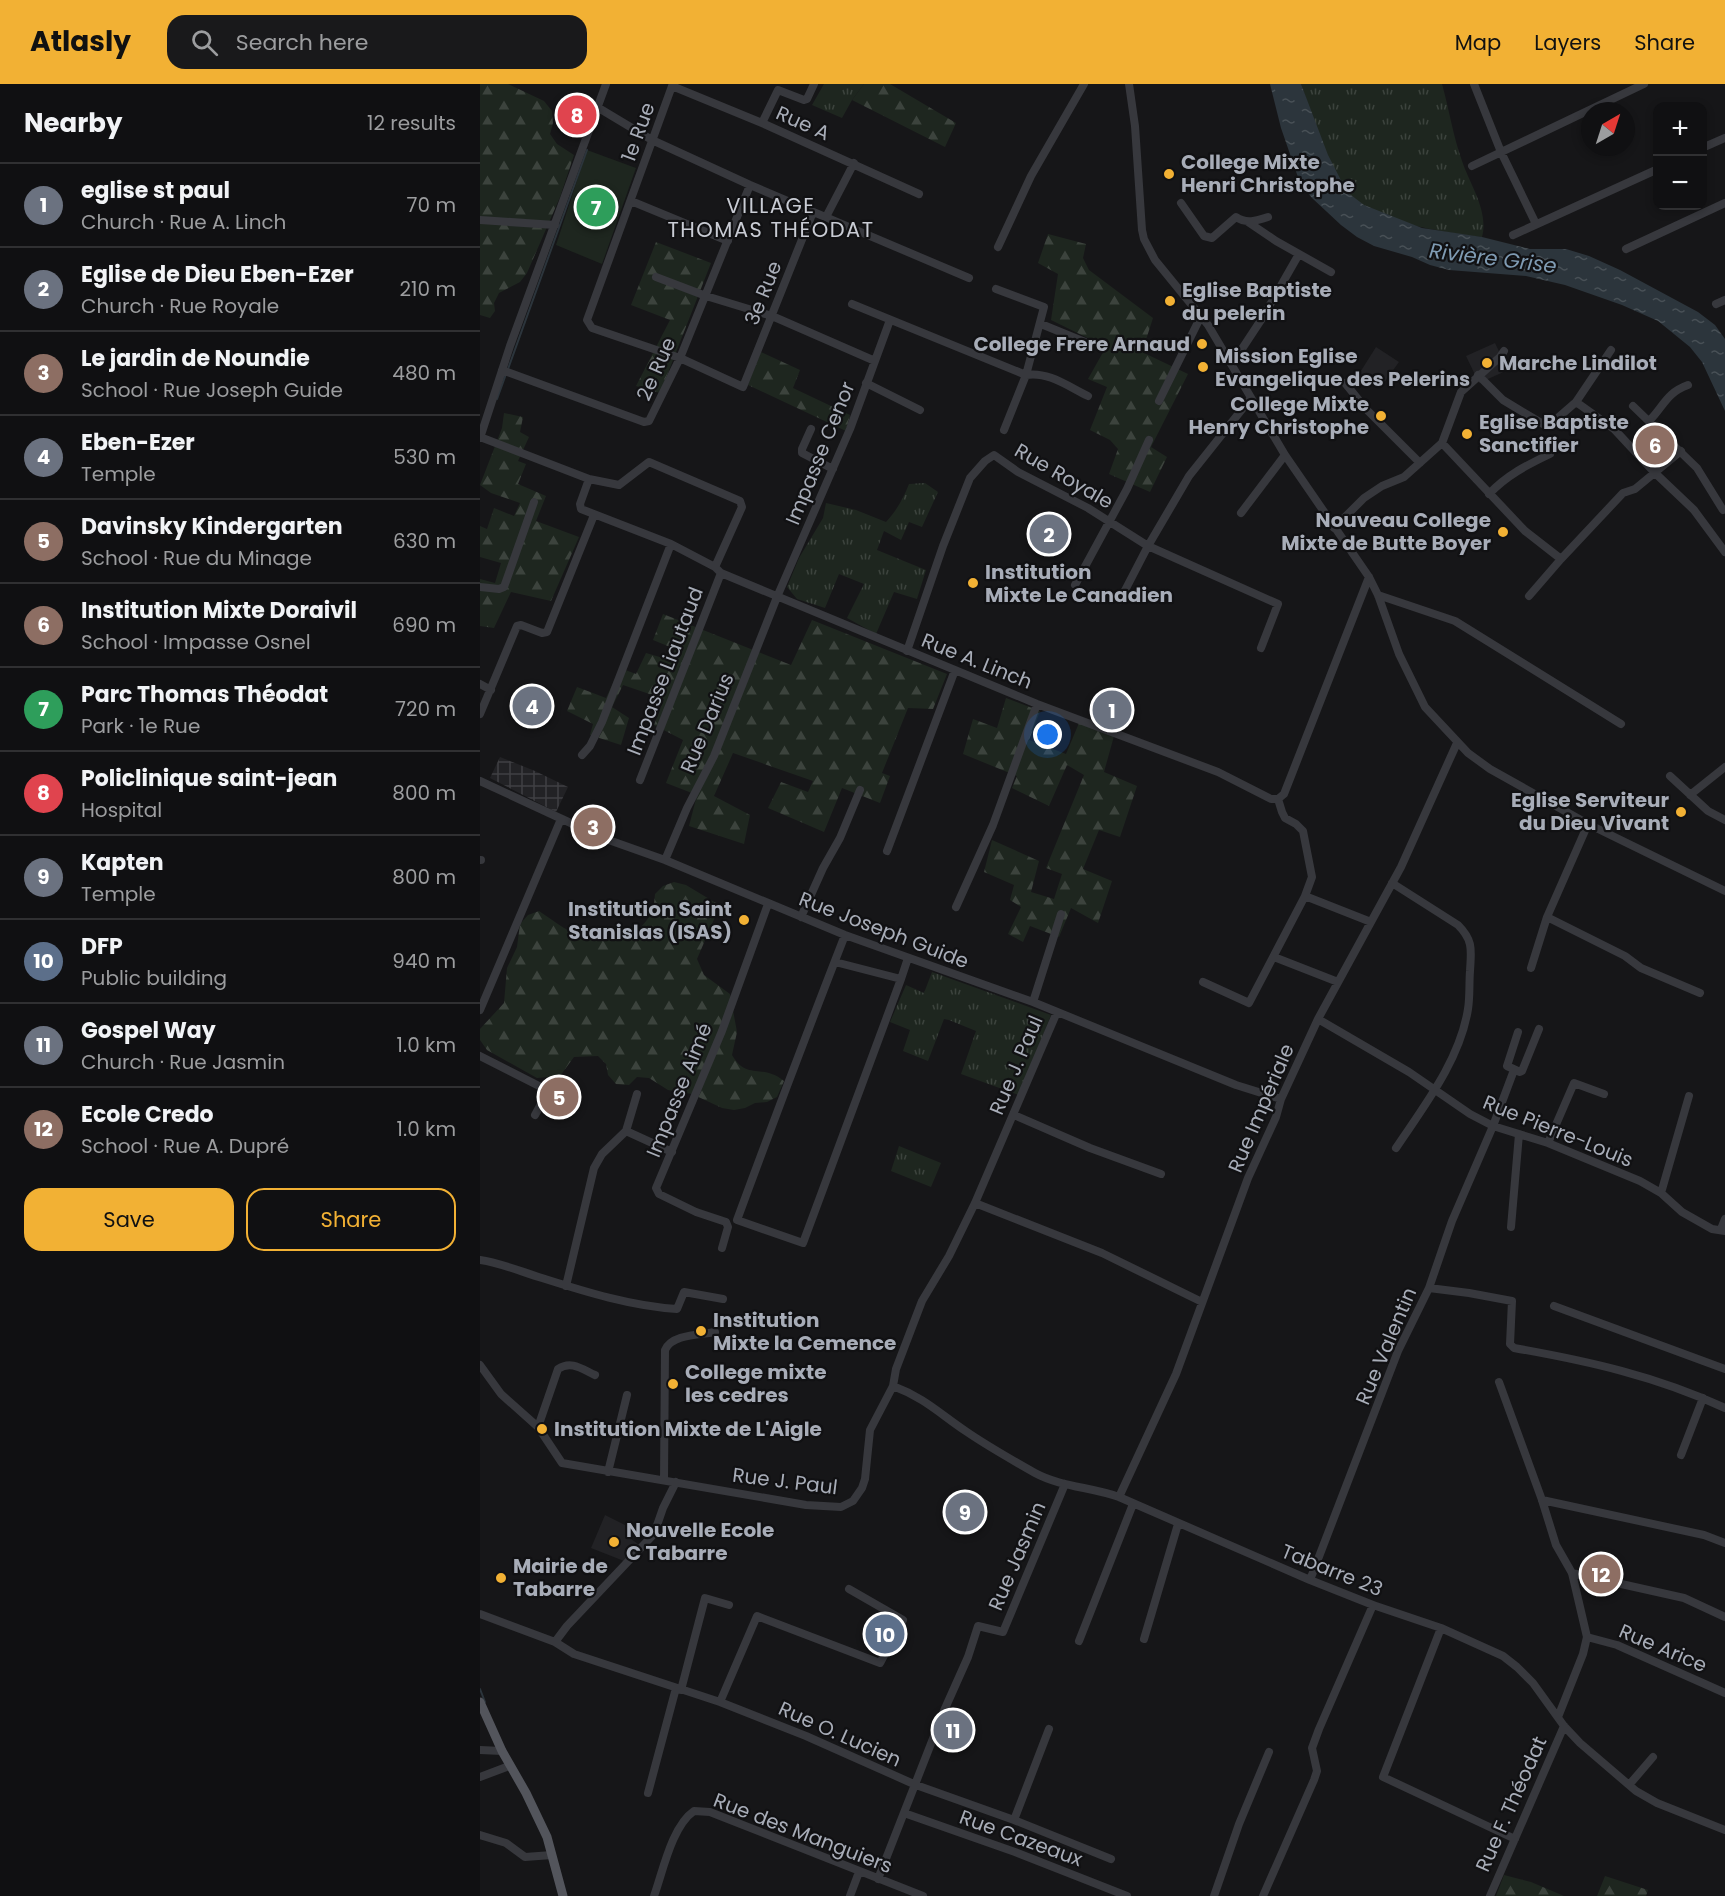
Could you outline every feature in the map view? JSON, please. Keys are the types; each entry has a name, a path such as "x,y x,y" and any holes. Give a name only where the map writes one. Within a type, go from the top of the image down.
{"main road":[{"path":"480,1702 484,1718 540,1821 563,1896"}],"street":[{"path":"480,714 517,626 521,625 542,633 547,632 594,515 580,507 589,479 481,438 482,421 606,84"},
{"path":"762,123 778,90 804,100 807,99 813,84"},
{"path":"998,247 1031,176 1084,84"},
{"path":"1129,84 1135,126 1144,239 1155,260 1201,316 1285,455 1369,577 1400,654 1425,707 1457,743 1490,769 1588,824 1725,891"},
{"path":"1474,84 1501,152 1536,224"},
{"path":"1472,166 1644,84"},
{"name":"Rue A","path":"672,86 854,163 920,194"},
{"name":"1e Rue","path":"672,86 587,320 592,328 680,358"},
{"path":"597,108 652,140 750,185 969,278"},
{"path":"1707,146 1725,138"},
{"path":"826,217 854,163"},
{"path":"1513,235 1653,171"},
{"name":"2e Rue","path":"502,370 644,422 649,421 680,358 750,185"},
{"path":"631,201 728,241"},
{"path":"1181,203 1204,236 1212,238 1236,217 1243,222 1268,217"},
{"path":"1626,249 1725,203"},
{"name":"3e Rue","path":"680,358 743,387 813,212"},
{"path":"480,220 555,225"},
{"path":"1248,222 1331,272"},
{"path":"1232,364 1263,317 1299,254"},
{"path":"656,277 706,296 772,316 874,361"},
{"path":"996,289 1044,307 1026,375 1004,430"},
{"path":"1716,304 1725,300"},
{"path":"852,304 1026,375 1036,373 1048,376 1088,396"},
{"path":"1159,400 1201,316"},
{"name":"Impasse Cenor","path":"777,597 850,429 890,320"},
{"path":"1041,324 1085,342"},
{"path":"1479,375 1503,400 1543,424 1553,422 1576,402 1611,350"},
{"path":"1334,528 1364,498 1382,486 1404,477 1442,443 1461,392 1504,351"},
{"path":"1345,382 1366,409 1420,463"},
{"path":"866,383 920,410"},
{"path":"1649,422 1664,400 1675,390 1688,385"},
{"path":"1120,600 1189,476 1251,398"},
{"path":"1576,402 1614,429 1694,510 1725,552"},
{"path":"1633,406 1697,468 1723,510"},
{"path":"811,429 802,453 833,469"},
{"path":"1075,585 1149,440"},
{"path":"1442,443 1526,531 1561,559"},
{"path":"1529,596 1623,493 1635,489 1681,451"},
{"name":"Rue Royale","path":"907,651 943,546 970,478 994,454 1018,472 1088,508 1148,546 1278,604 1261,648"},
{"path":"1489,494 1515,471 1550,454"},
{"path":"1241,513 1285,455"},
{"name":"Impasse Liautaud","path":"589,479 619,484 649,462 740,501 742,507 640,780"},
{"path":"480,587 499,589 504,587 534,502"},
{"name":"Rue A. Linch","path":"594,515 671,544 718,570 777,597 907,651 1037,704 1218,772 1271,799 1278,799"},
{"path":"582,754 590,746 602,722 671,544"},
{"path":"1203,982 1248,1004 1312,883 1303,831 1286,818 1278,799 1284,794 1369,577"},
{"path":"1378,595 1455,621 1621,724"},
{"name":"Rue Darius","path":"665,860 687,808 714,756 777,597"},
{"path":"887,851 955,670"},
{"path":"480,684 491,690"},
{"path":"956,907 993,825 1037,704"},
{"name":"Rue Impériale","path":"1119,1497 1176,1374 1248,1178 1276,1117 1281,1100 1318,1019 1392,883 1457,743"},
{"path":"1690,795 1725,767"},
{"path":"1670,776 1708,811 1725,820"},
{"name":"Rue Joseph Guide","path":"480,781 603,838 665,860 845,935 1033,1002 1226,1081 1281,1100"},
{"path":"801,917 822,867 840,838 860,790"},
{"path":"480,1010 561,819"},
{"path":"1531,968 1547,916 1588,824"},
{"path":"1392,883 1458,925 1467,934 1471,945 1468,1009 1458,1043 1434,1090 1396,1148"},
{"path":"1305,896 1371,922"},
{"name":"Impasse Aimé","path":"722,1248 728,1227 726,1222 696,1212 659,1194 656,1188 732,1006 768,904"},
{"path":"1033,1002 1061,914"},
{"path":"1547,916 1625,956 1641,968 1700,993"},
{"path":"845,935 737,1220 803,1243 908,958"},
{"path":"1274,957 1338,982"},
{"path":"835,962 900,980"},
{"name":"Rue J. Paul","path":"480,1365 501,1395 538,1427 561,1463 806,1505 834,1508 853,1501 865,1479 870,1430 893,1386 896,1369 922,1301 949,1256 975,1203 1000,1140 1014,1115 1057,1012"},
{"name":"Rue Pierre-Louis","path":"1318,1019 1409,1072 1470,1114 1493,1126 1548,1143 1640,1181 1661,1193 1682,1212 1712,1229 1723,1230"},
{"path":"1518,1032 1507,1066 1522,1071 1539,1029"},
{"path":"480,1056 545,1089 546,1095 534,1115"},
{"name":"Rue Valentin","path":"1310,1580 1398,1351 1429,1288 1452,1221 1493,1126 1514,1070"},
{"path":"1548,1143 1574,1083 1604,1094"},
{"path":"566,1286 594,1168 602,1154 626,1131 637,1094"},
{"path":"1661,1193 1689,1096"},
{"path":"1014,1115 1090,1148 1161,1174"},
{"path":"626,1131 672,1152"},
{"path":"1511,1227 1519,1134"},
{"path":"975,1203 1102,1253 1202,1302"},
{"path":"1723,1230 1725,1219"},
{"path":"480,1260 621,1301 676,1309 684,1292 723,1299"},
{"path":"1429,1288 1512,1301 1510,1344 1514,1348 1583,1360 1665,1383 1725,1408"},
{"path":"1554,1306 1725,1369"},
{"path":"664,1480 665,1350 671,1341 676,1339 715,1332"},
{"path":"538,1427 558,1369 567,1364 595,1375"},
{"path":"1499,1382 1556,1545 1572,1573 1587,1637 1583,1654 1558,1717"},
{"name":"Tabarre 23","path":"893,1386 927,1402 966,1432 1029,1470 1065,1484 1102,1490 1310,1580 1441,1628 1488,1648 1517,1666 1564,1726 1580,1743 1629,1785 1657,1803 1725,1830"},
{"path":"608,1472 627,1395"},
{"path":"1681,1455 1703,1398"},
{"path":"555,1642 567,1626 654,1534 663,1508 676,1482"},
{"name":"Rue Jasmin","path":"878,1879 943,1713 968,1657 978,1626 1003,1632 1065,1484"},
{"path":"1542,1500 1704,1535 1725,1543"},
{"path":"1079,1641 1133,1504"},
{"path":"1144,1639 1178,1524"},
{"path":"1572,1573 1684,1598 1725,1617"},
{"path":"720,1702 757,1616 880,1663 903,1620 849,1589"},
{"path":"648,1793 705,1598 729,1605"},
{"path":"1263,1896 1314,1780 1317,1770 1312,1748 1373,1605"},
{"name":"Rue O. Lucien","path":"480,1614 555,1642 574,1654 720,1702 806,1736 916,1785 1014,1820 1111,1859"},
{"path":"1441,1628 1383,1777 1515,1839"},
{"name":"Rue Arice","path":"1587,1637 1617,1645 1725,1693"},
{"name":"Rue F. Théodat","path":"1490,1896 1564,1726"},
{"path":"1014,1820 1049,1729"},
{"path":"480,1750 502,1751"},
{"path":"1214,1896 1239,1824 1269,1752"},
{"path":"1629,1785 1653,1757"},
{"path":"480,1777 509,1766"},
{"name":"Rue des Manguiers","path":"654,1896 678,1827 694,1810 710,1812 923,1896"},
{"name":"Rue Cazeaux","path":"904,1813 1015,1852 1127,1896"},
{"path":"480,1835 506,1843 525,1857 552,1855"},
{"path":"850,1896 859,1872"}],"shaded area":[{"name":"Marche Lindilot","path":"1495,343 1508,370 1479,383 1466,356"},
{"path":"1376,347 1399,362 1381,387 1359,374"},
{"path":"500,757 568,787 556,812 490,778"},
{"name":"Nouvelle Ecole C Tabarre","path":"605,1515 629,1527 627,1536 642,1547 629,1563 591,1548"}],"green space":[{"path":"480,84 508,84 544,101 552,111 553,123 550,134 557,144 574,155 560,197 527,273 520,282 499,293 494,303 495,311 490,318 480,315"},
{"path":"824,84 864,84 842,118 812,105"},
{"path":"864,84 890,84 956,123 945,147 852,100"},
{"path":"1301,84 1442,84 1459,152 1481,208 1482,237 1408,224 1371,211 1356,201 1346,190 1332,166"},
{"path":"587,150 636,168 602,264 556,245"},
{"path":"1048,234 1086,244 1083,258 1089,270 1153,318 1142,352 1188,374 1151,447 1167,457 1150,492 1109,474 1118,449 1110,440 1090,430 1107,387 1088,379 1106,347 1051,320 1058,274 1038,263"},
{"path":"656,242 711,263 660,393 636,386 670,320 631,305"},
{"path":"761,352 800,370 793,388 850,415 846,431 748,385"},
{"path":"504,413 523,417 520,432 529,437 518,461 526,464 518,484 546,496 536,521 579,537 551,601 511,592 494,628 480,626 480,579 495,583 501,563 480,557 480,526 487,529 494,508 514,516 520,503 491,493 480,485 502,428"},
{"path":"925,483 938,492 922,527 909,522 901,540 884,531 877,550 926,570 917,599 894,592 876,634 847,618 864,584 839,574 825,608 797,599 787,587 799,558 823,518 826,503 856,510 886,522 899,504 909,484"},
{"path":"663,614 791,665 812,620 947,674 933,709 908,708 882,773 890,776 880,803 842,788 824,832 768,808 781,782 808,792 813,781 733,753 714,796 750,815 744,844 689,826 697,795 666,783 683,740 654,725 664,699 623,685 612,707 629,718 621,745 590,735 593,724 567,711 577,687 606,698 620,668 636,674 646,653 670,660 675,649 653,640"},
{"path":"1006,698 1040,711 1029,740 1066,754 1079,723 1114,736 1104,772 1137,786 1120,837 1099,830 1083,869 1112,881 1098,923 1071,908 1059,937 1030,926 1023,942 1008,934 1021,907 1010,900 1014,885 984,872 992,840 1039,861 1031,892 1054,899 1062,874 1046,868 1084,775 1067,765 1049,806 1012,788 1017,776 963,754 973,719 997,728"},
{"path":"674,882 686,885 716,903 718,910 697,959 704,975 730,994 737,1032 732,1055 743,1068 769,1073 784,1081 777,1097 767,1102 755,1103 734,1110 722,1108 692,1094 668,1090 649,1078 637,1077 629,1085 616,1084 608,1075 606,1064 598,1056 574,1057 560,1076 537,1078 487,1050 480,1040 480,1029 504,1003 507,968 517,947 520,924 528,915 539,911 570,931 592,938 600,929 605,928 621,928 634,933 649,916 655,894 663,886"},
{"path":"932,972 1051,1015 1019,1095 961,1074 976,1031 949,1020 944,1019 928,1061 903,1051 910,1030 890,1022 906,985 924,993"},
{"path":"899,1146 941,1163 931,1187 891,1171"},
{"path":"1504,1875 1531,1882 1564,1896 1496,1896"},
{"path":"1605,1876 1648,1890 1646,1896 1597,1896"}],"water":[{"name":"Rivière Grise","path":"1270,84 1301,84 1328,155 1347,192 1364,205 1422,228 1482,237 1530,249 1566,249 1589,256 1698,312 1715,325 1725,339 1725,411 1702,362 1690,347 1658,321 1622,305 1565,285 1526,276 1449,270 1374,246 1357,237 1312,198 1300,183 1281,128"}],"waterway":[{"path":"508,369 587,150"},
{"path":"497,399 506,374"},
{"path":"480,1689 485,1702"}],"place":[{"name":"Policlinique saint-jean","path":"577,115"},
{"name":"College Mixte Henri Christophe","path":"1169,174"},
{"name":"Parc Thomas Théodat","path":"596,207"},
{"name":"Eglise Baptiste du pelerin","path":"1170,301"},
{"name":"College Frere Arnaud","path":"1202,344"},
{"name":"Marche Lindilot","path":"1487,363"},
{"name":"Mission Eglise Evangelique des Pelerins","path":"1203,367"},
{"name":"College Mixte Henry Christophe","path":"1381,416"},
{"name":"Eglise Baptiste Sanctifier","path":"1467,434"},
{"name":"Institution Mixte Doraivil","path":"1655,445"},
{"name":"Nouveau College Mixte de Butte Boyer","path":"1503,532"},
{"name":"Eglise de Dieu Eben-Ezer","path":"1049,534"},
{"name":"Institution Mixte Le Canadien","path":"973,583"},
{"name":"Eben-Ezer","path":"532,706"},
{"name":"eglise st paul","path":"1112,710"},
{"name":"Eglise Serviteur du Dieu Vivant","path":"1681,812"},
{"name":"Le jardin de Noundie","path":"593,827"},
{"name":"Institution Saint Stanislas (ISAS)","path":"744,920"},
{"name":"Davinsky Kindergarten","path":"559,1097"},
{"name":"Institution Mixte la Cemence","path":"701,1331"},
{"name":"College mixte les cedres","path":"673,1384"},
{"name":"Institution Mixte de L'Aigle","path":"542,1429"},
{"name":"Kapten","path":"965,1512"},
{"name":"Nouvelle Ecole C Tabarre","path":"614,1542"},
{"name":"Ecole Credo","path":"1601,1574"},
{"name":"Mairie de Tabarre","path":"501,1578"},
{"name":"DFP","path":"885,1634"},
{"name":"Gospel Way","path":"953,1730"}],"district":[{"name":"VILLAGE THOMAS THÉODAT","path":"771,217"}]}
